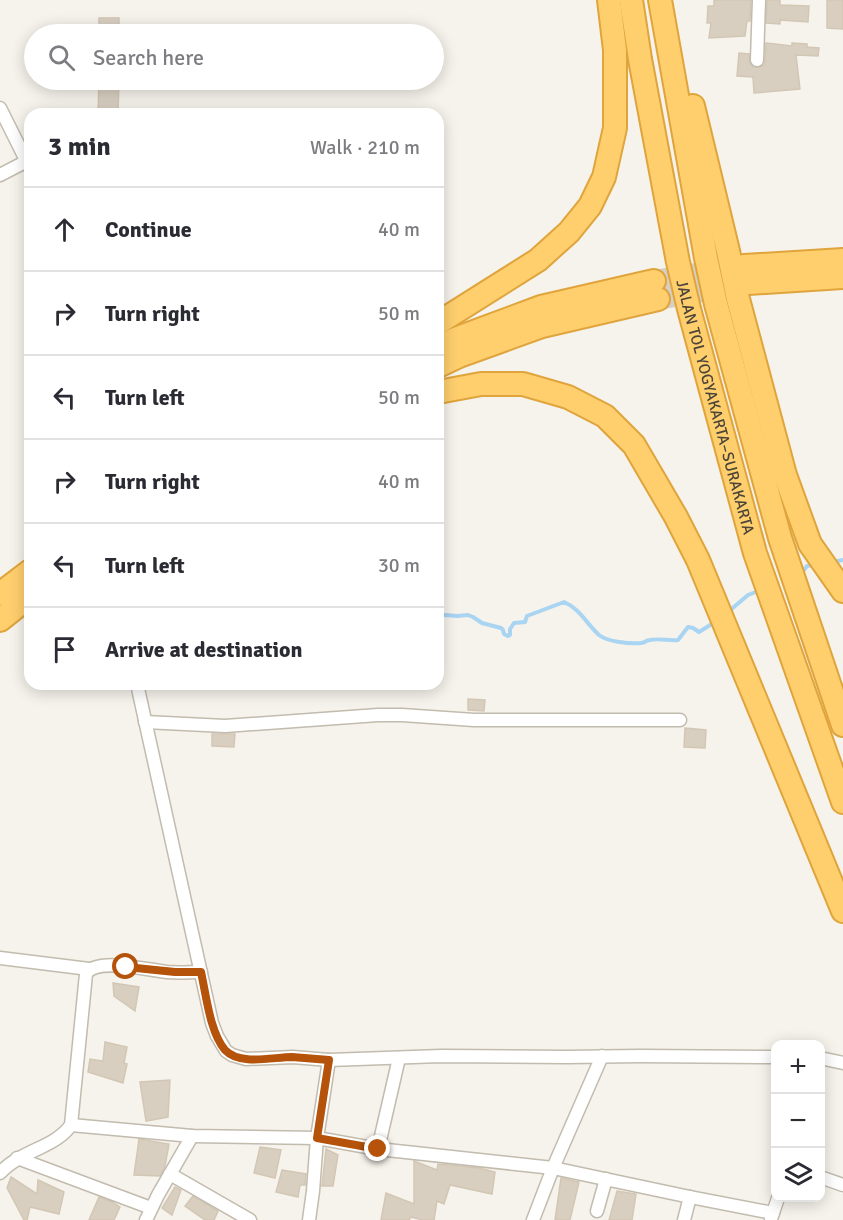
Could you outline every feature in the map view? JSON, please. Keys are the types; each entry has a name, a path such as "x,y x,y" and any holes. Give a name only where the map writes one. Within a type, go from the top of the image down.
{"highway":[{"path":"444,319 538,260 569,232 590,206 604,177 615,128 615,50 609,0"},
{"name":"JALAN TOL YOGYAKARTA–SURAKARTA","path":"631,0 655,138 689,309 755,553 843,802"},
{"name":"JALAN TOL YOGYAKARTA–SURAKARTA","path":"660,0 716,304 780,538 843,725"},
{"path":"667,0 738,299 785,475 810,544 843,591"},
{"path":"843,260 746,274 843,277"},
{"path":"444,344 541,308 656,290 542,326 444,363"},
{"path":"444,391 482,384 522,384 568,396 604,416 634,445 698,560 843,911"},
{"path":"0,594 24,576"},
{"path":"0,620 24,601"}],"street":[{"path":"757,60 759,0"},
{"path":"0,108 24,155"},
{"path":"0,175 24,167"},
{"path":"138,690 214,1029 222,1046 232,1056 246,1059 293,1057 329,1060 441,1056 771,1057"},
{"path":"145,722 225,726 378,715 474,720 680,720"},
{"path":"0,958 89,969"},
{"path":"0,1173 17,1158 62,1135 71,1125 86,974 89,969 94,966 107,965 175,972 201,972"},
{"path":"533,1220 602,1056"},
{"path":"378,1149 399,1058"},
{"path":"309,1220 317,1138 329,1060"},
{"path":"825,1061 843,1063"},
{"path":"71,1125 192,1136 317,1138 378,1149 553,1168 772,1216"},
{"path":"17,1158 148,1214 192,1136"},
{"path":"170,1174 250,1220"},
{"path":"597,1211 606,1179"},
{"path":"825,1179 843,1185"},
{"path":"684,1220 690,1197"}],"building":[{"path":"714,0 751,0 750,21 747,21 745,36 709,38 711,23 707,23 708,6 714,6"},
{"path":"767,0 780,0 780,5 809,6 808,22 780,20 780,24 766,23"},
{"path":"827,0 843,0 843,29 827,28"},
{"path":"99,18 119,18 119,24 99,24"},
{"path":"766,43 792,46 792,43 807,44 807,47 819,48 818,56 796,55 800,89 754,93 753,77 737,76 739,53 749,54 750,64 753,67 760,67 765,61"},
{"path":"99,90 119,90 118,108 98,108"},
{"path":"468,699 485,700 484,711 468,710"},
{"path":"685,728 706,730 705,748 684,747"},
{"path":"212,734 235,734 234,747 212,746"},
{"path":"113,983 139,987 135,1011 114,996"},
{"path":"105,1042 127,1047 124,1063 127,1064 123,1083 88,1072 90,1059 103,1061"},
{"path":"170,1080 168,1117 146,1121 140,1082"},
{"path":"139,1139 169,1144 165,1166 160,1176 134,1175"},
{"path":"260,1147 281,1150 275,1178 254,1173"},
{"path":"326,1149 338,1155 333,1186 322,1186"},
{"path":"414,1161 437,1170 438,1164 495,1172 492,1194 450,1185 444,1204 437,1201 434,1220 411,1217 409,1220 381,1220 386,1193 414,1204"},
{"path":"282,1170 306,1174 305,1185 300,1185 298,1197 276,1192"},
{"path":"11,1177 37,1194 38,1180 64,1192 59,1214 30,1207 27,1220 24,1220 7,1188"},
{"path":"561,1178 579,1182 570,1220 555,1220"},
{"path":"175,1187 181,1190 172,1215 162,1208"},
{"path":"617,1191 636,1194 632,1220 609,1220"},
{"path":"193,1196 218,1211 214,1220 205,1220 185,1206"},
{"path":"99,1197 120,1207 114,1220 89,1220"}],"waterway":[{"path":"832,562 843,560"},
{"path":"800,571 813,565"},
{"path":"728,612 748,595 761,590"},
{"path":"444,615 468,615 482,623 501,628 508,636 514,623 525,622 527,616 564,602 579,612 599,635 613,641 631,643 653,639 678,640 688,627 699,632 715,622"}],"tunnel":[{"path":"654,281 726,269"},
{"path":"658,299 748,283"}],"route":[{"path":"126,967 201,972 212,1023 222,1046 232,1056 246,1059 293,1057 329,1060 317,1138 378,1149"}]}
